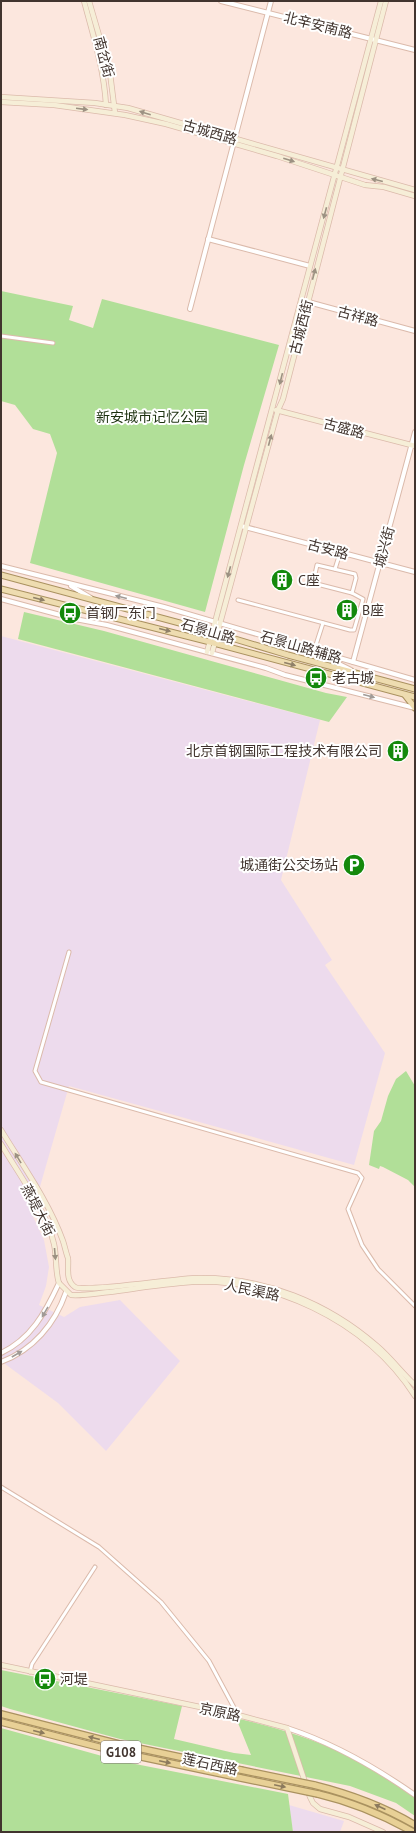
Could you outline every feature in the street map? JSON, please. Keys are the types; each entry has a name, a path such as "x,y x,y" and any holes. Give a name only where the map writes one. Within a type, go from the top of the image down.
{"highway":[{"name":"莲石西路","path":"1,1714 119,1744 346,1793 372,1803 415,1825"},
{"name":"莲石西路","path":"1,1722 118,1752 343,1800 393,1820 413,1832"}],"main road":[{"name":"南岔街","path":"84,1 95,41 106,92 107,111"},
{"name":"南岔街","path":"89,1 110,73 115,113"},
{"name":"古城西街","path":"275,410 283,399 342,170 381,1"},
{"name":"古城西街","path":"210,652 275,410 310,266 373,39 386,1"},
{"name":"古城西路","path":"1,97 106,103 234,141 365,185 384,187 415,196"},
{"name":"古城西路","path":"1,102 54,105 107,111 234,141 415,190"},
{"name":"古盛路","path":"275,410 413,446"},
{"name":"石景山路","path":"1,575 215,632 415,689"},
{"name":"石景山路","path":"1,589 415,697"},
{"path":"404,695 415,708"},
{"name":"燕堤大街","path":"1,1130 56,1222 68,1260 70,1282"},
{"name":"燕堤大街","path":"1,1144 35,1200 46,1222 54,1244 59,1284"},
{"name":"人民渠路","path":"70,1282 75,1287 90,1289 170,1279 224,1278 266,1286 317,1305 355,1328 379,1347 415,1385"},
{"name":"人民渠路","path":"66,1292 76,1295 181,1283 207,1282 231,1284 279,1294 322,1313 364,1340 395,1370 415,1396"},
{"path":"59,1284 66,1292"},
{"name":"京原路","path":"1,1665 238,1715 286,1728"},
{"path":"286,1728 310,1797 314,1803 320,1809 348,1817 383,1832"}],"street":[{"name":"北辛安南路","path":"221,1 415,50"},
{"path":"190,309 271,1"},
{"path":"208,240 310,266"},
{"name":"古祥路","path":"301,300 415,331"},
{"path":"1,336 53,343"},
{"name":"城兴街","path":"353,662 413,446 415,432"},
{"name":"古安路","path":"244,527 415,572"},
{"path":"335,569 340,553"},
{"path":"238,600 354,630 363,599 352,593 313,583 317,564 355,574 356,578 352,593"},
{"name":"石景山路辅路","path":"1,566 164,607 415,680"},
{"path":"67,583 96,601"},
{"name":"石景山路辅路","path":"1,599 210,652 285,675 415,708"},
{"path":"323,623 314,651 358,674"},
{"path":"69,952 35,1071 41,1082 358,1173 362,1178 348,1209 362,1244 378,1269 415,1306"},
{"path":"1,1353 26,1336 45,1313 59,1284"},
{"path":"3,1361 21,1353 34,1343 53,1320 66,1292"},
{"path":"1,1487 100,1547 161,1602 209,1661 238,1715"},
{"path":"30,1672 32,1664 95,1566"},
{"path":"286,1728 308,1735 348,1753 375,1768 415,1795"}],"shaded area":[{"path":"1,636 320,720 281,880 332,960 325,965 385,1053 354,1165 69,1086 39,1190 30,1210 44,1240 49,1267 46,1286 39,1305 64,1317 80,1307 120,1300 180,1361 106,1451 58,1403 1,1361"},
{"path":"289,1805 344,1821 340,1832 293,1832"}],"green space":[{"name":"新安城市记忆公园","path":"1,291 73,306 69,320 93,328 102,299 279,345 244,465 205,612 30,563 57,453 50,434 33,429 15,405 1,401"},
{"path":"24,612 104,631 326,693 347,697 329,722 18,639"},
{"path":"406,1071 415,1086 415,1187 408,1180 383,1167 380,1166 379,1169 369,1165 374,1131 381,1121 388,1096 396,1079"},
{"path":"1,1670 182,1706 174,1739 234,1753 251,1755 236,1718 305,1738 331,1748 353,1759 380,1774 415,1797 415,1816 396,1803 350,1786 120,1739 1,1706"},
{"path":"1,1728 120,1761 288,1794 293,1832 1,1832"}],"place":[{"name":"C座","path":"282,580"},
{"name":"B座","path":"347,610"},
{"name":"首钢厂东门","path":"70,613"},
{"name":"老古城","path":"316,678"},
{"name":"北京首钢国际工程技术有限公司","path":"398,751"},
{"name":"城通街公交场站","path":"354,865"},
{"name":"河堤","path":"45,1679"}]}
